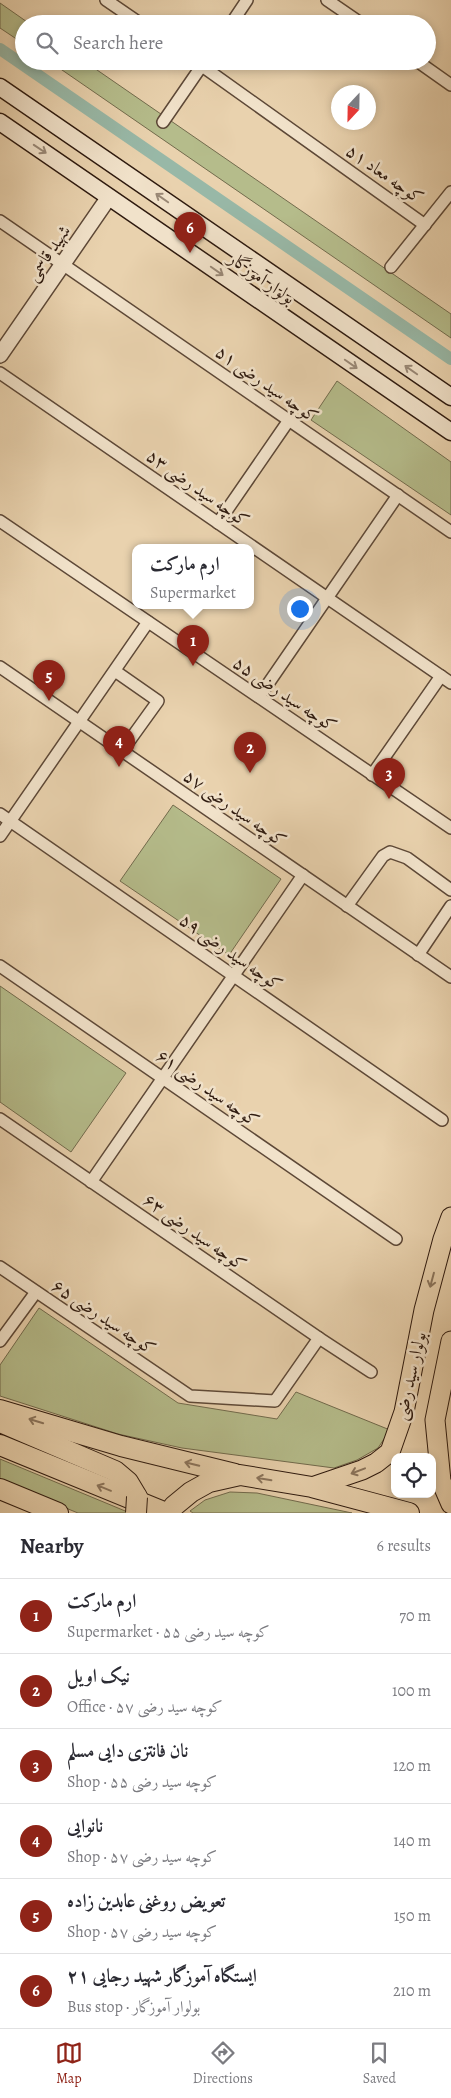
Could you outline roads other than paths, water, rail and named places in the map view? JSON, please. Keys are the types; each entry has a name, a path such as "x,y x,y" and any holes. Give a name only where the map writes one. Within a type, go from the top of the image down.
{"highway":[{"path":"0,1410 121,1446 240,1476 312,1487 409,1513"},
{"path":"0,1422 115,1471 128,1482 136,1505"},
{"path":"0,1445 170,1511 191,1492 210,1482 240,1476"},
{"path":"0,1489 58,1513"}],"main road":[{"name":"بولوار آموزگار","path":"0,87 451,397"},
{"name":"بولوار آموزگار","path":"0,122 451,432"},
{"name":"بولوار سید رضی","path":"394,1453 404,1412 424,1310 443,1239 451,1217"},
{"name":"بولوار سید رضی","path":"436,1453 435,1420 451,1341"},
{"name":"بولوار سید رضی","path":"312,1487 362,1470 376,1463 391,1460"},
{"name":"بولوار سید رضی","path":"436,1468 451,1504"}],"street":[{"path":"106,0 128,15"},
{"path":"237,15 247,0"},
{"path":"327,0 349,15"},
{"path":"163,122 196,70"},
{"name":"کوچه معاد ۵۱","path":"211,70 425,224"},
{"path":"430,70 451,85"},
{"path":"391,267 451,192"},
{"name":"شهید قاسمی","path":"0,355 109,197"},
{"name":"کوچه سید رضی ۵۱","path":"0,222 451,532"},
{"name":"کوچه سید رضی ۵۳","path":"0,373 249,544"},
{"path":"218,523 289,420"},
{"path":"259,697 398,495"},
{"name":"کوچه سید رضی ۵۵","path":"0,521 451,828"},
{"name":"کوچه سید رضی ۵۳","path":"254,548 451,684"},
{"path":"0,836 148,622"},
{"name":"کوچه سید رضی ۵۷","path":"0,667 451,978"},
{"path":"115,671 158,701 122,751"},
{"path":"372,775 441,676"},
{"name":"کوچه سید رضی ۵۹","path":"0,814 442,1120"},
{"path":"347,906 383,856 390,852 407,858 451,890"},
{"path":"91,1182 303,876"},
{"path":"418,955 451,906"},
{"name":"کوچه سید رضی ۶۱","path":"0,966 396,1238"},
{"name":"کوچه سید رضی ۶۳","path":"0,1119 371,1372"},
{"name":"کوچه سید رضی ۶۵","path":"0,1267 190,1396 276,1401 319,1338"},
{"path":"0,1341 36,1292"}],"waterway":[{"path":"0,49 15,59"},
{"path":"31,70 451,359"}],"place":[{"name":"ایستگاه آموزگار شهید رجایی ۲۱","path":"190,253"},
{"name":"ارم مارکت","path":"193,666"},
{"name":"تعویض روغنی عابدین زاده","path":"49,701"},
{"name":"نانوایی","path":"119,767"},
{"name":"نیک اویل","path":"250,773"},
{"name":"نان فانتزی دایی مسلم","path":"389,799"}]}
